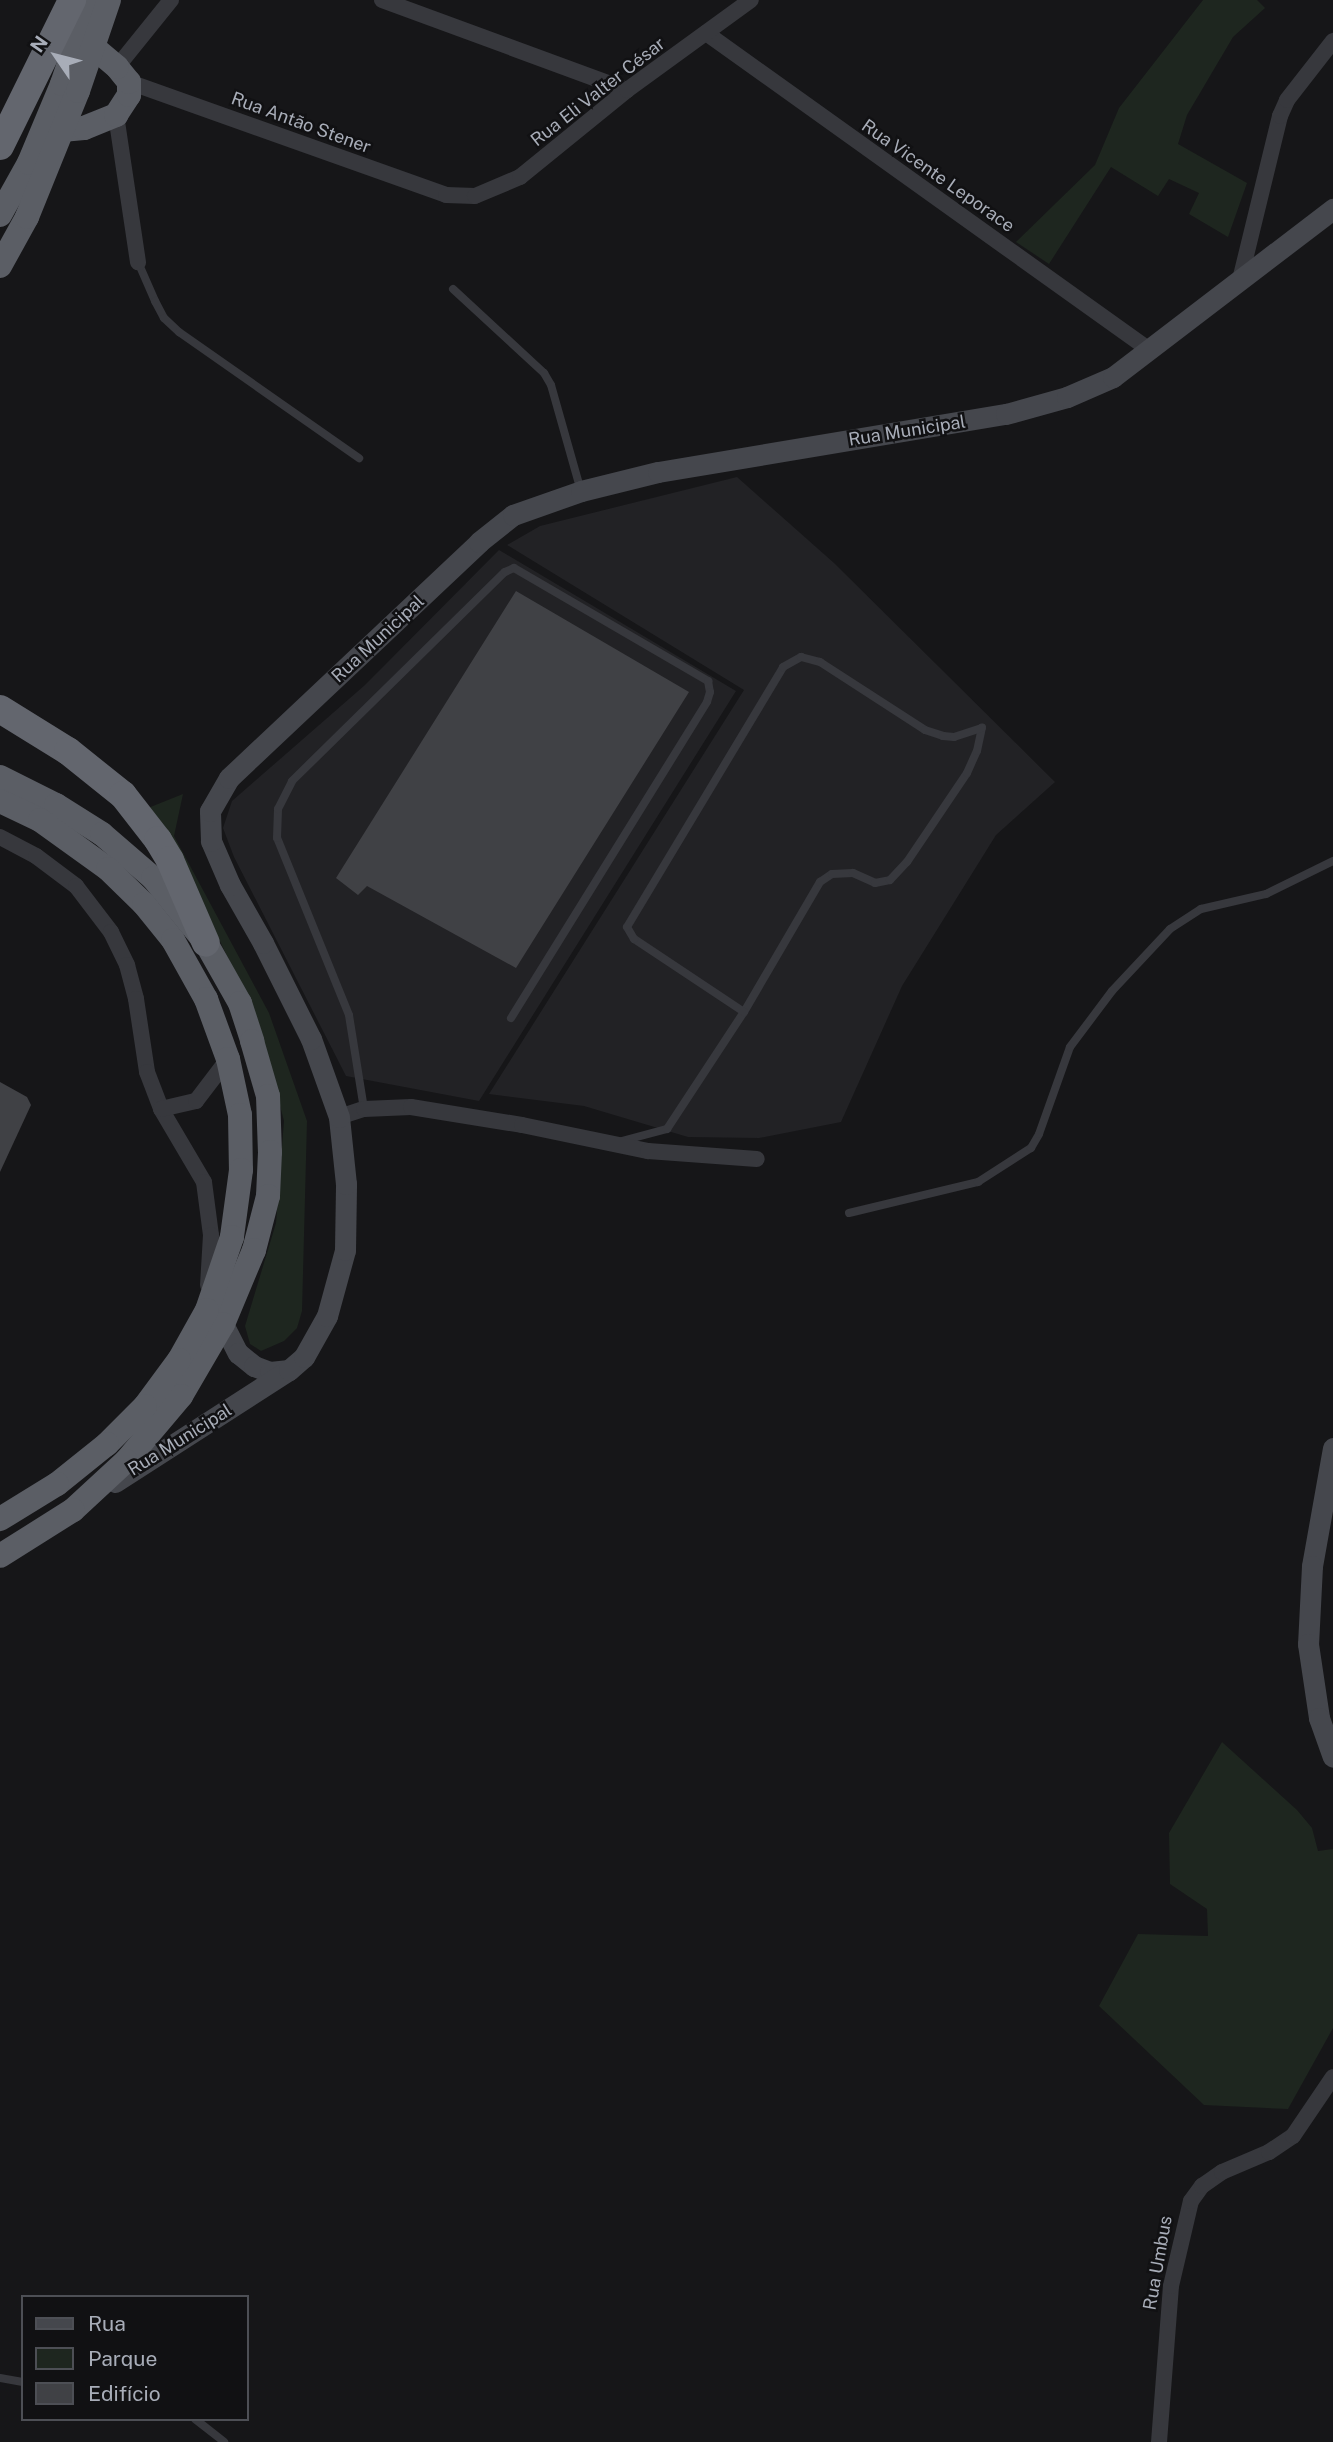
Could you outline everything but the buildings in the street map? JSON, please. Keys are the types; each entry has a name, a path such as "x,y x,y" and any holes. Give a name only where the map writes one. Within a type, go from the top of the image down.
{"highway":[{"path":"0,146 72,0"},
{"path":"0,215 39,141 91,0"},
{"path":"0,266 27,217 94,48 109,0"},
{"path":"62,130 84,128 116,116 129,95 123,74 94,48"},
{"path":"0,709 68,751 123,796 158,839 206,943 240,1003 268,1096 268,1196 254,1251 215,1317 145,1406 107,1444 57,1483 0,1520"},
{"path":"0,776 56,805 102,834 153,878 206,943"},
{"path":"0,801 40,820 108,869 144,904 186,962 206,999 229,1059 240,1115 241,1170 232,1237 215,1317 196,1373 155,1430 73,1510 0,1556"}],"main road":[{"name":"Rua Municipal","path":"73,1510 289,1370 304,1357 327,1315 345,1250 346,1184 339,1117 311,1039 263,943 230,885 211,841 210,811 229,778 503,521 536,505 580,491 668,470 1006,414 1067,397 1101,382 1149,349 1333,209"},
{"path":"215,1317 237,1353 254,1366 270,1372 289,1370"},
{"path":"1333,1448 1312,1566 1308,1644 1319,1717 1333,1757"}],"street":[{"path":"123,74 172,0"},
{"path":"382,0 627,90"},
{"name":"Rua Eli Valter César","path":"461,197 484,194 520,177 627,90 751,0"},
{"name":"Rua Vicente Leporace","path":"706,33 1149,349"},
{"path":"1240,280 1280,116 1287,100 1333,41"},
{"name":"Rua Antão Stener","path":"123,74 446,195 461,197"},
{"path":"116,116 138,262"},
{"path":"0,837 36,856 76,886 111,932 127,965 136,999 148,1072 161,1109 204,1182 211,1234 215,1317"},
{"path":"161,1109 196,1101 229,1059"},
{"path":"339,1117 364,1109 411,1107 648,1151 757,1158"},
{"name":"Rua Umbus","path":"1159,2442 1171,2286 1191,2201 1202,2186 1222,2172 1269,2152 1293,2136 1333,2077"}],"lane":[{"path":"138,262 164,318 179,332 359,458"},
{"path":"453,289 544,373 551,385 580,491"},
{"path":"364,1109 349,1015 277,838 278,808 292,781 505,572 514,568 708,681 710,692 707,702 511,1018"},
{"path":"611,1143 667,1129 744,1012 820,882 832,874 853,873 875,883 890,880 907,862 967,773 977,751 982,729 965,735 943,736 925,730 820,662 801,657 783,667 627,927 634,939 744,1012"},
{"path":"849,1213 978,1182 1031,1148 1039,1134 1070,1047 1112,990 1170,929 1201,909 1266,894 1333,861"},
{"path":"0,2378 21,2382"},
{"path":"197,2421 223,2442"}],"shaded area":[{"path":"737,477 834,563 1055,782 996,835 902,986 841,1122 759,1138 688,1137 584,1106 489,1094 744,690 507,545 540,526"},
{"path":"499,550 736,691 479,1101 346,1076 234,857 223,828 232,801 365,685"}],"green space":[{"path":"1203,0 1257,0 1265,8 1233,37 1187,115 1178,144 1247,183 1228,237 1189,214 1199,193 1169,179 1158,196 1111,167 1049,264 1016,242 1095,165 1119,108"},
{"path":"183,794 174,836 269,1013 307,1121 302,1311 297,1328 284,1341 261,1351 250,1344 245,1326 276,1223 284,1121 258,1021 207,914 148,808"},
{"path":"1222,1742 1297,1810 1312,1828 1318,1851 1333,1849 1333,2028 1288,2109 1204,2105 1099,2006 1138,1934 1208,1936 1207,1909 1170,1884 1169,1833"}]}
